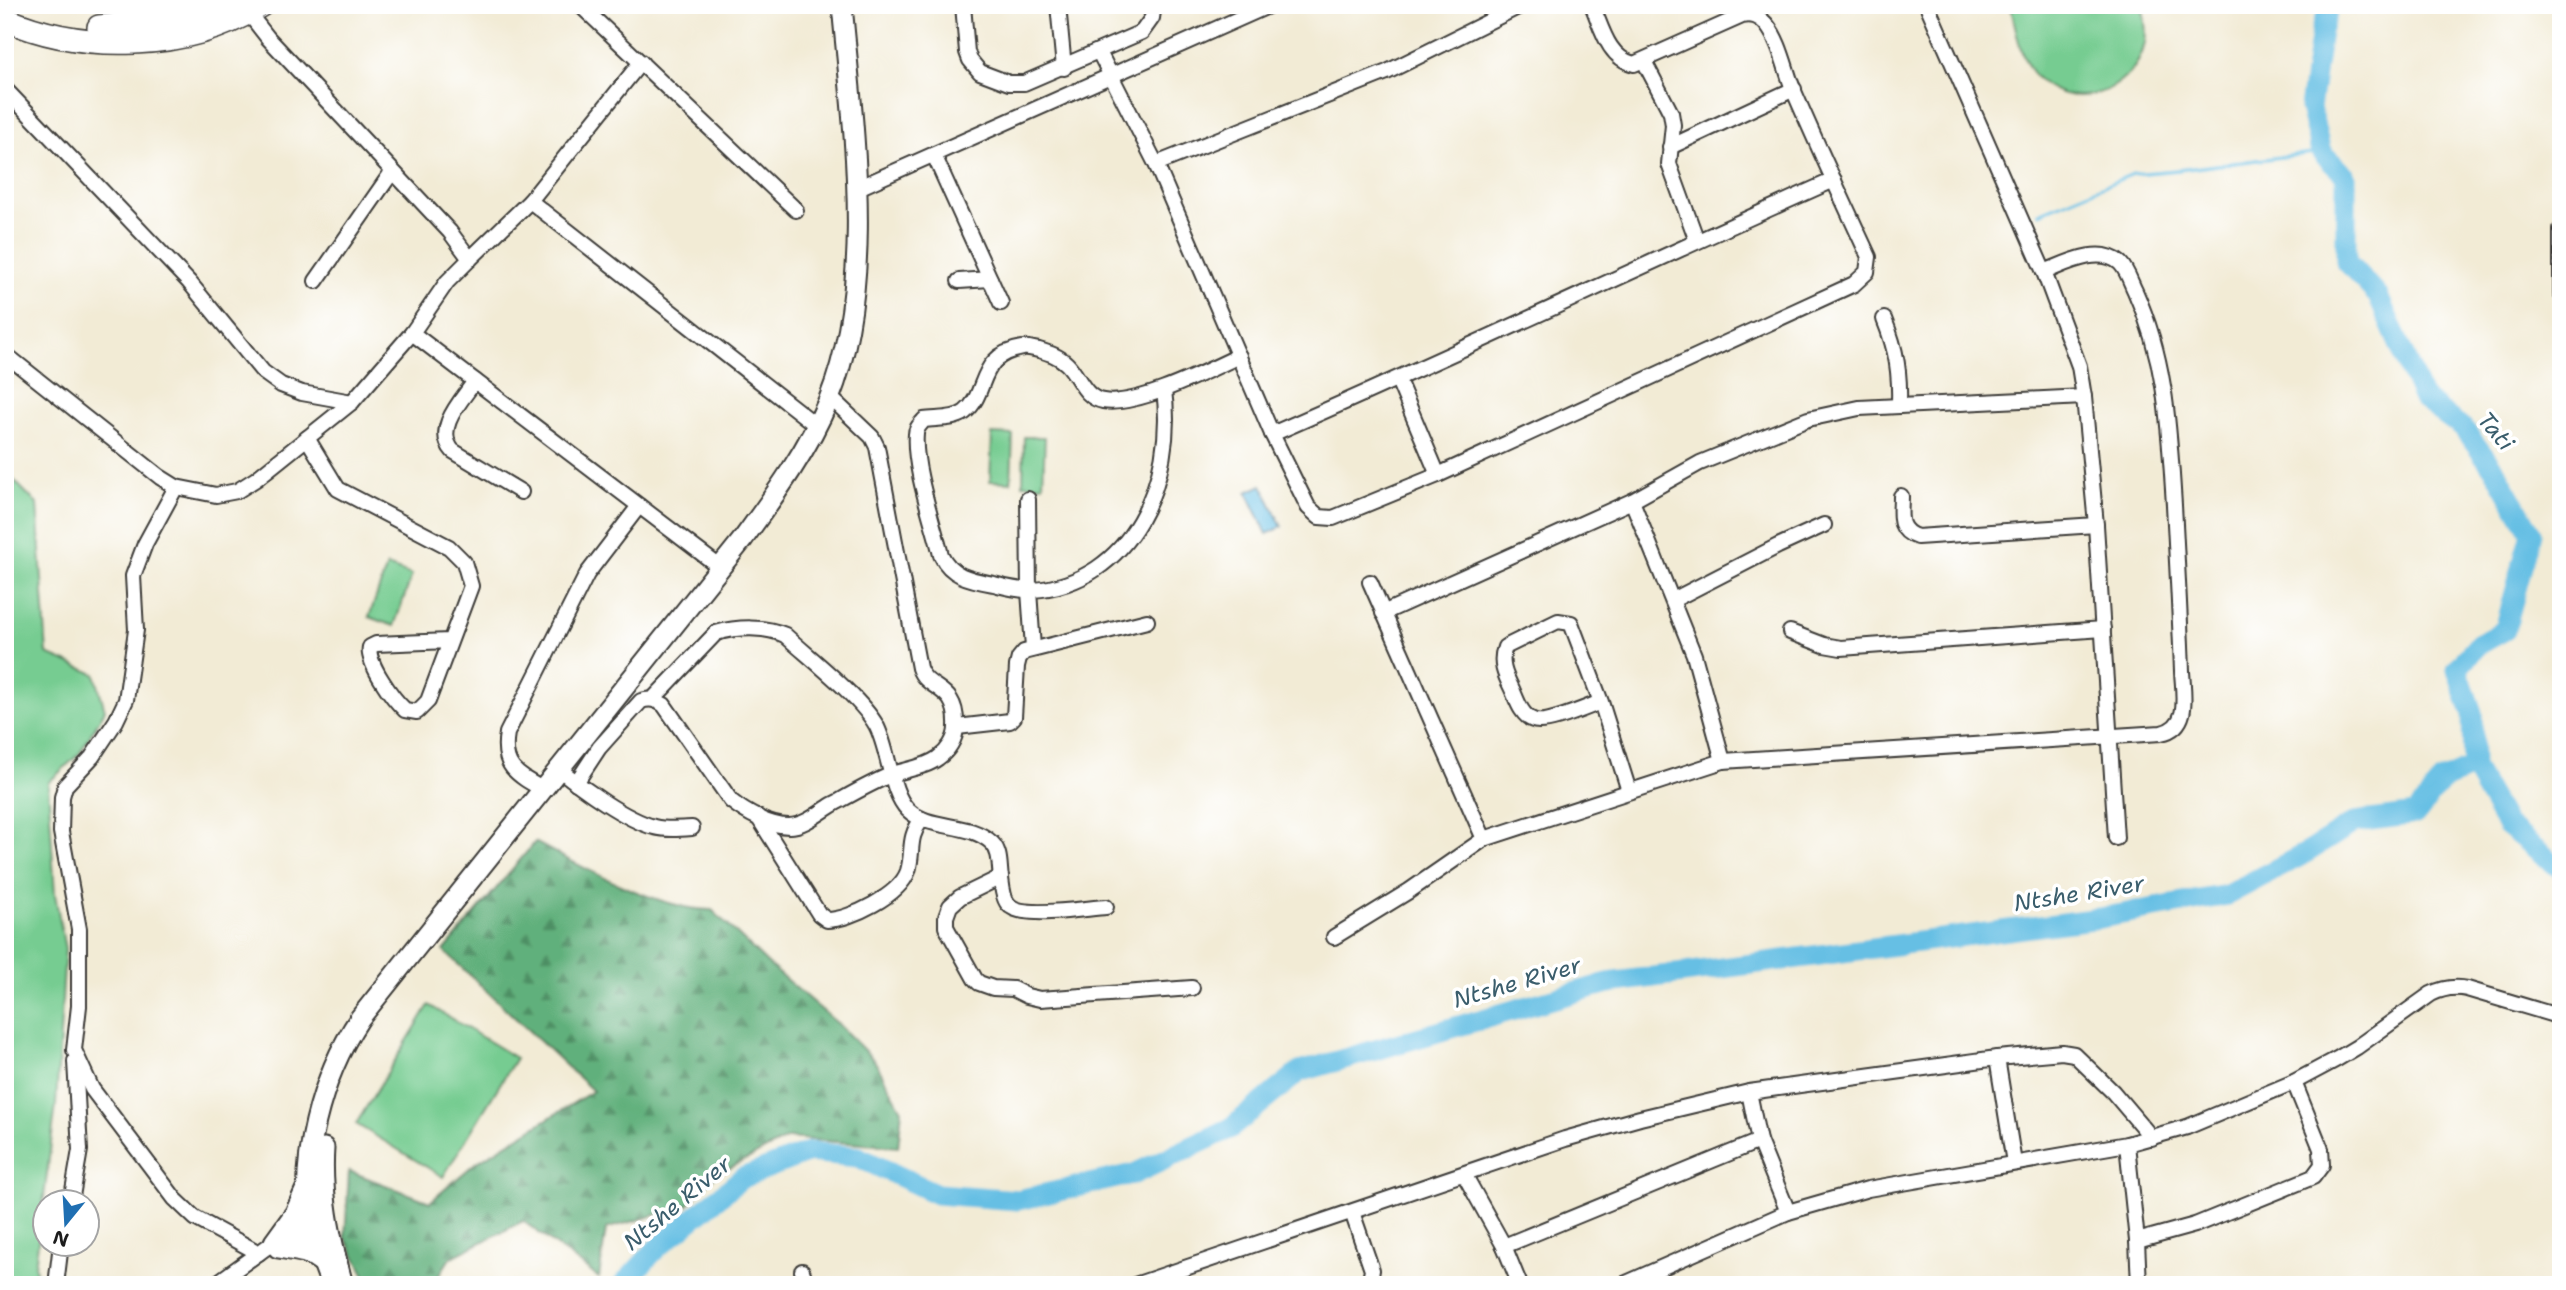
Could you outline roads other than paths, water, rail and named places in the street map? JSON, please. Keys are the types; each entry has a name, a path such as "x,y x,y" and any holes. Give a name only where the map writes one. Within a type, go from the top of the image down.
{"main road":[{"path":"9,5 69,24 97,27 161,22 220,5"},
{"path":"5,19 43,32 96,41 127,42 164,39 209,29 251,8"}],"street":[{"path":"580,5 796,209"},
{"path":"268,1248 295,1213 309,1182 314,1136 327,1078 347,1038 391,979 721,568 785,480 817,426 830,397 850,318 855,274 858,188 842,5"},
{"path":"963,5 970,60 980,72 1009,83 1024,83 1064,68 1142,33 1152,18 1154,5"},
{"path":"1058,5 1064,68"},
{"path":"858,188 1270,5"},
{"path":"1156,164 1387,72 1522,5"},
{"path":"1099,52 1156,164 1272,434 1308,508 1319,517 1333,518 1438,475 1854,284 1867,272 1869,257 1767,26 1760,18 1742,16 1634,64 1618,57 1611,50 1592,5"},
{"path":"1927,5 2072,342 2084,397 2096,526 2116,838"},
{"path":"251,8 268,38 450,232 470,259"},
{"path":"1644,61 1671,113 1671,174 1698,241"},
{"path":"5,354 145,466 176,486 216,495 237,491 256,479 352,402 412,333 447,282 530,201 641,62"},
{"path":"5,89 189,282 263,372 281,385 302,393 352,402"},
{"path":"1670,147 1794,89"},
{"path":"934,155 1001,303"},
{"path":"316,281 392,172"},
{"path":"1272,434 1398,380 1834,180"},
{"path":"530,201 817,426"},
{"path":"2561,229 2561,294"},
{"path":"1334,937 1409,891 1484,839 1723,761 2167,732 2178,725 2183,716 2180,626 2168,410 2160,364 2143,308 2120,263 2090,256 2044,272"},
{"path":"959,281 990,279"},
{"path":"1884,319 1899,371 1899,407"},
{"path":"412,333 721,568"},
{"path":"1164,390 1166,440 1159,480 1147,508 1128,540 1109,558 1079,579 1029,591 967,578 946,565 922,480 915,435 917,427 924,420 965,412 987,369 1006,353 1025,347 1052,354 1067,364 1089,395 1101,401 1115,402 1164,390 1238,356"},
{"path":"1398,380 1438,475"},
{"path":"475,381 451,416 446,437 448,445 453,451 522,492"},
{"path":"653,699 664,705 731,800 758,817 779,825 792,826 804,822 858,790 893,774 935,760 952,743 957,727 951,698 921,676 877,447 872,437 830,397"},
{"path":"1383,613 1632,501 1700,463 1808,419 1859,408 2084,397"},
{"path":"307,438 338,489 449,547 464,562 471,586 425,706 417,712 405,710 380,677 369,655 370,647 376,644 449,641"},
{"path":"73,1188 80,1150 74,1050 79,994 79,929 61,832 62,797 65,786 92,757 116,721 126,700 136,630 132,576 145,544 176,486"},
{"path":"1901,496 1901,526 1906,532 1917,537 2096,526"},
{"path":"1028,499 1033,648"},
{"path":"1632,501 1694,655 1723,761"},
{"path":"544,790 512,769 505,747 507,733 587,574 639,506"},
{"path":"1673,600 1825,525"},
{"path":"1370,582 1484,839"},
{"path":"957,727 1010,721 1014,717 1019,657 1024,652 1147,621"},
{"path":"1601,702 1545,722 1532,720 1522,711 1505,674 1502,660 1505,647 1558,621 1571,624 1601,702 1629,791"},
{"path":"576,783 599,748 641,701 653,699 716,633 755,629 776,631 785,635 867,712 880,735 907,809 922,819 972,832 992,843 1000,862 1005,899 1016,911 1024,913 1106,907"},
{"path":"1790,632 1824,645 1842,648 2103,629"},
{"path":"559,769 576,783 652,827 675,830 692,828"},
{"path":"758,817 819,914 827,920 849,917 891,891 908,871 911,841 914,830 922,819"},
{"path":"1001,877 960,897 950,906 946,917 949,935 979,983 993,988 1013,989 1040,999 1192,988"},
{"path":"331,1285 323,1263 320,1225 324,1149 334,1098 355,1049 391,979"},
{"path":"1622,1285 1788,1212 1868,1189 2127,1144 2187,1127 2294,1082 2357,1047 2431,994 2447,988 2467,989 2561,1017"},
{"path":"74,1050 92,1089 175,1199 195,1218 268,1248 300,1250 312,1254 323,1263"},
{"path":"1135,1285 1565,1139 1749,1092 2054,1052 2074,1055 2113,1092 2152,1138"},
{"path":"1997,1058 2014,1163"},
{"path":"2137,1241 2194,1225 2314,1177 2322,1165 2321,1149 2294,1082"},
{"path":"1749,1092 1759,1141 1788,1212"},
{"path":"1504,1246 1759,1141"},
{"path":"2127,1144 2139,1285"},
{"path":"1464,1174 1504,1246 1520,1285"},
{"path":"309,1182 320,1225 344,1285"},
{"path":"1352,1212 1372,1270 1369,1285"},
{"path":"214,1285 268,1248 320,1225"},
{"path":"56,1285 59,1258"}],"water":[{"path":"1262,485 1282,527 1267,534 1247,492"}],"waterway":[{"name":"Tati","path":"2330,5 2321,31 2310,108 2321,152 2346,176 2346,261 2378,296 2423,399 2463,428 2497,473 2531,533 2505,630 2478,645 2457,669 2472,713 2473,767 2506,825 2561,869"},
{"path":"2039,213 2133,174 2321,152"},
{"name":"Ntshe River","path":"623,1285 656,1249 742,1178 809,1152 858,1157 937,1194 1018,1200 1134,1174 1231,1128 1299,1072 1608,983 2100,918 2227,895 2306,853 2355,822 2416,814 2442,781 2473,767"}]}
